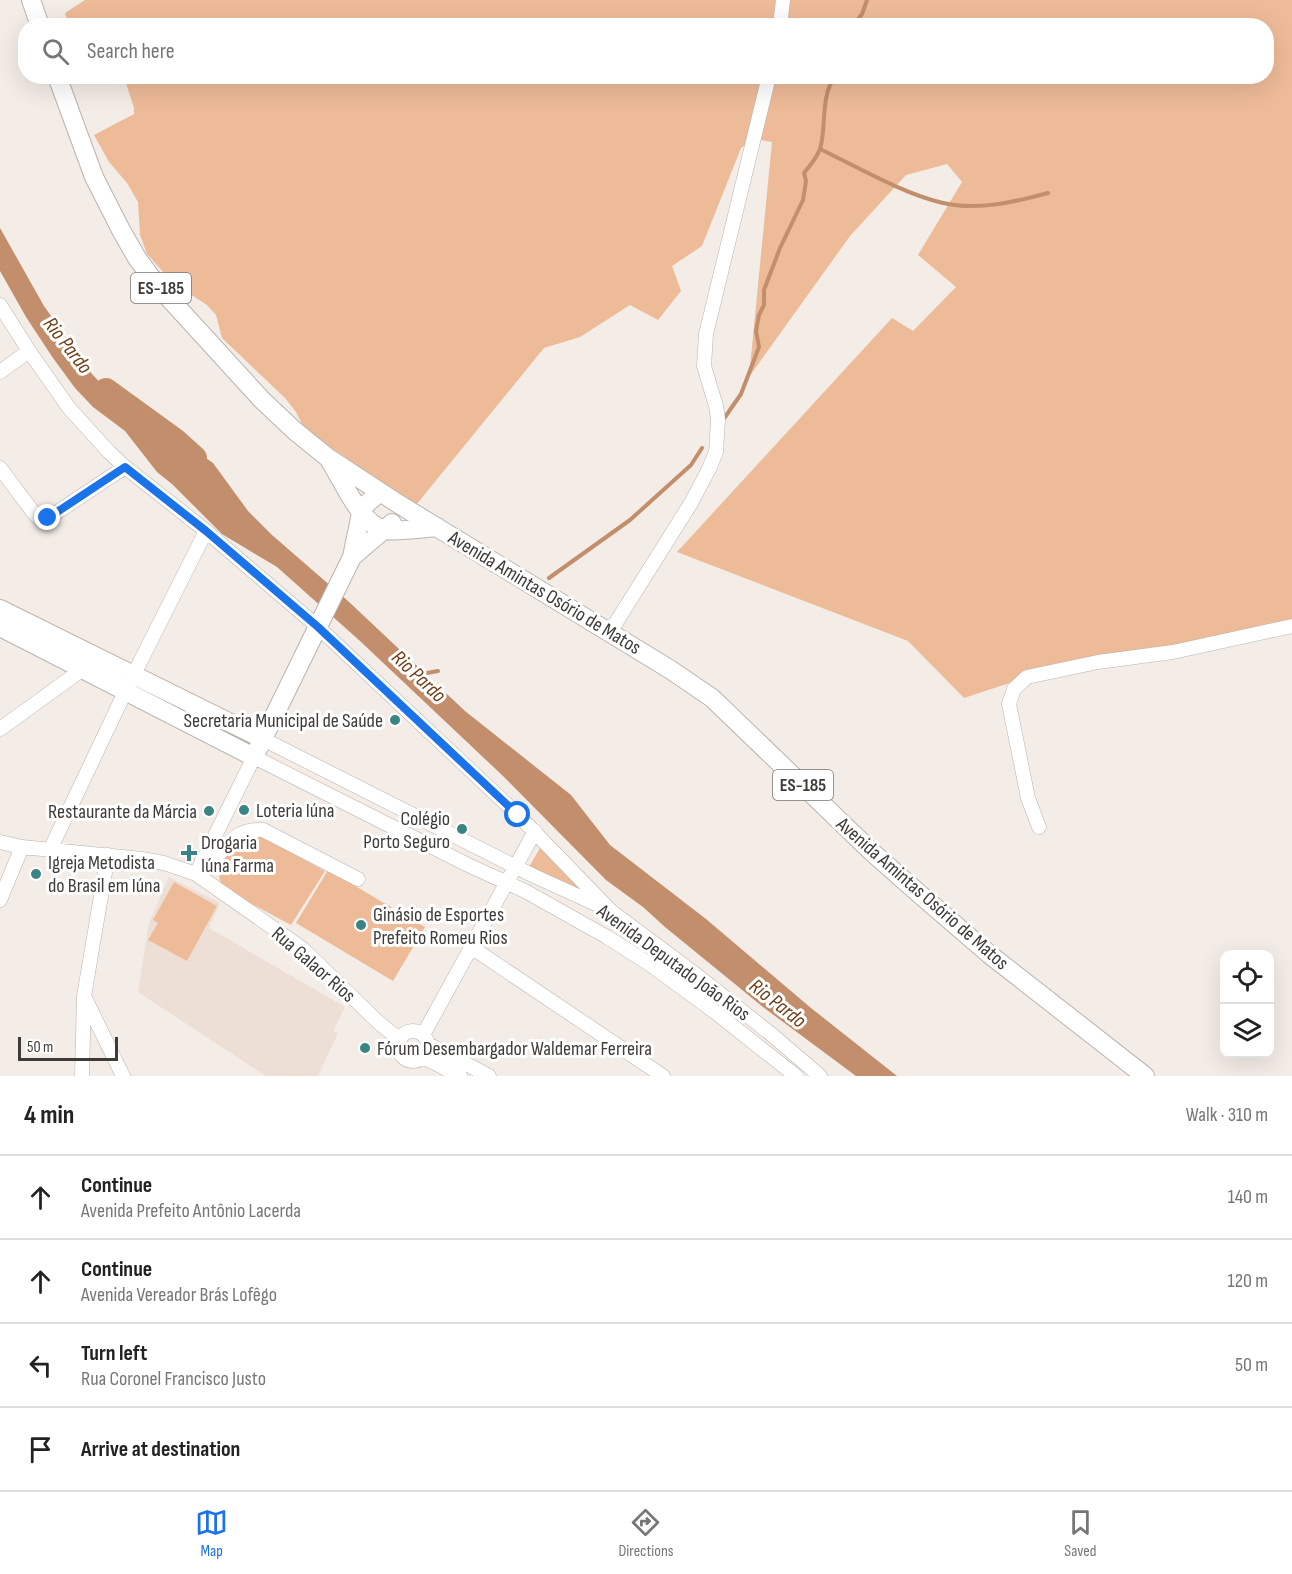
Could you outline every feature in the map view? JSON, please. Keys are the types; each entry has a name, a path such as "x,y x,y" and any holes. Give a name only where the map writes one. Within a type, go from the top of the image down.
{"main road":[{"path":"31,0 37,18"},
{"name":"ES-185","path":"60,84 94,177 137,258 156,284 262,400 295,431 327,457 437,527"},
{"path":"327,457 361,513 385,530 437,527"},
{"path":"254,757 351,560 361,513 368,501 380,492"},
{"path":"351,560 395,518 397,503"},
{"name":"Avenida Amintas Osório de Matos","path":"437,527 686,679 712,698 881,861 989,954 1145,1076"},
{"name":"Avenida Deputado João Rios","path":"0,609 130,682 254,757"},
{"name":"Avenida Deputado João Rios","path":"0,627 83,669 130,682 263,739"}],"street":[{"path":"781,18 783,0"},
{"path":"609,632 691,503 716,452 718,419 704,366 706,334 767,84"},
{"path":"0,305 69,408 125,467 322,620 535,831 612,911"},
{"path":"0,372 29,351"},
{"path":"0,468 41,520 53,515 125,467"},
{"path":"50,850 130,682 206,531"},
{"path":"1040,827 1028,798 1019,744 1009,704 1014,689 1027,677 1098,662 1173,652 1292,626"},
{"path":"0,729 83,669"},
{"name":"Avenida Deputado João Rios","path":"263,739 515,866 612,911 771,1034 820,1076"},
{"path":"196,874 254,757"},
{"name":"Avenida Deputado João Rios","path":"254,757 555,908 651,965 796,1076"},
{"path":"202,860 215,858 228,842 239,834 263,830 358,879"},
{"path":"399,1039 413,1031 425,1045 471,947 535,831"},
{"name":"Rua Galaor Rios","path":"0,842 50,850 154,861 196,874 303,949 379,1023 399,1039 398,1048 402,1057 415,1061 425,1045"},
{"path":"0,900 22,846"},
{"path":"82,1076 84,996 108,855"},
{"path":"471,947 663,1076"},
{"path":"84,996 123,1076"},
{"name":"Rua Galaor Rios","path":"425,1045 460,1076"},
{"name":"Rua Galaor Rios","path":"425,1045 489,1076"}],"shaded area":[{"path":"85,0 1292,0 1292,628 1022,679 964,698 908,641 677,552 892,318 913,331 956,287 918,255 962,182 947,164 906,175 850,236 749,377 772,142 756,139 741,148 702,246 672,266 681,291 658,320 630,305 580,337 544,348 416,505 305,430 296,412 285,398 222,338 216,315 207,305 173,283 147,254 140,235 138,202 127,183 109,162 94,135 134,114 126,84 1274,84 1274,18 67,18 65,13"},
{"path":"253,835 265,838 325,871 291,925 226,890 222,885 221,867 233,844"},
{"path":"540,848 582,891 529,867"},
{"name":"Ginásio de Esportes Prefeito Romeu Rios","path":"328,870 425,927 393,981 296,923"},
{"path":"169,877 220,903 209,928 345,1007 333,1031 338,1033 318,1076 266,1076 138,992 149,923"},
{"path":"174,882 217,906 187,961 148,940 158,923 153,920"}],"water":[{"path":"0,228 44,306 92,374 108,391 160,431 213,463 248,511 272,535 348,601 465,711 571,795 610,845 706,919 811,1008 897,1076 856,1076 763,1007 643,907 606,880 503,776 360,641 277,567 222,534 157,472 125,431 93,407 75,388 53,358 0,271"}],"waterway":[{"path":"859,18 867,0"},
{"path":"723,420 741,394 759,347 756,331 759,315 764,305 764,290 780,248 803,200 806,181 804,173 820,148 826,101 831,84"},
{"path":"820,149 897,187 943,203 982,206 1048,193"},
{"name":"Rio Pardo","path":"106,390 175,440 195,458"},
{"path":"549,578 630,520 691,465 702,448"},
{"path":"421,674 438,671"}],"place":[{"name":"Secretaria Municipal de Saúde","path":"395,720"},
{"name":"Loteria Iúna","path":"244,810"},
{"name":"Restaurante da Márcia","path":"209,811"},
{"name":"Colégio Porto Seguro","path":"462,829"},
{"name":"Drogaria Iúna Farma","path":"189,853"},
{"name":"Igreja Metodista do Brasil em Iúna","path":"36,874"},
{"name":"Ginásio de Esportes Prefeito Romeu Rios","path":"361,925"},
{"name":"Fórum Desembargador Waldemar Ferreira","path":"365,1048"}],"route":[{"path":"48,518 125,467 206,531 318,627 518,815"}]}
